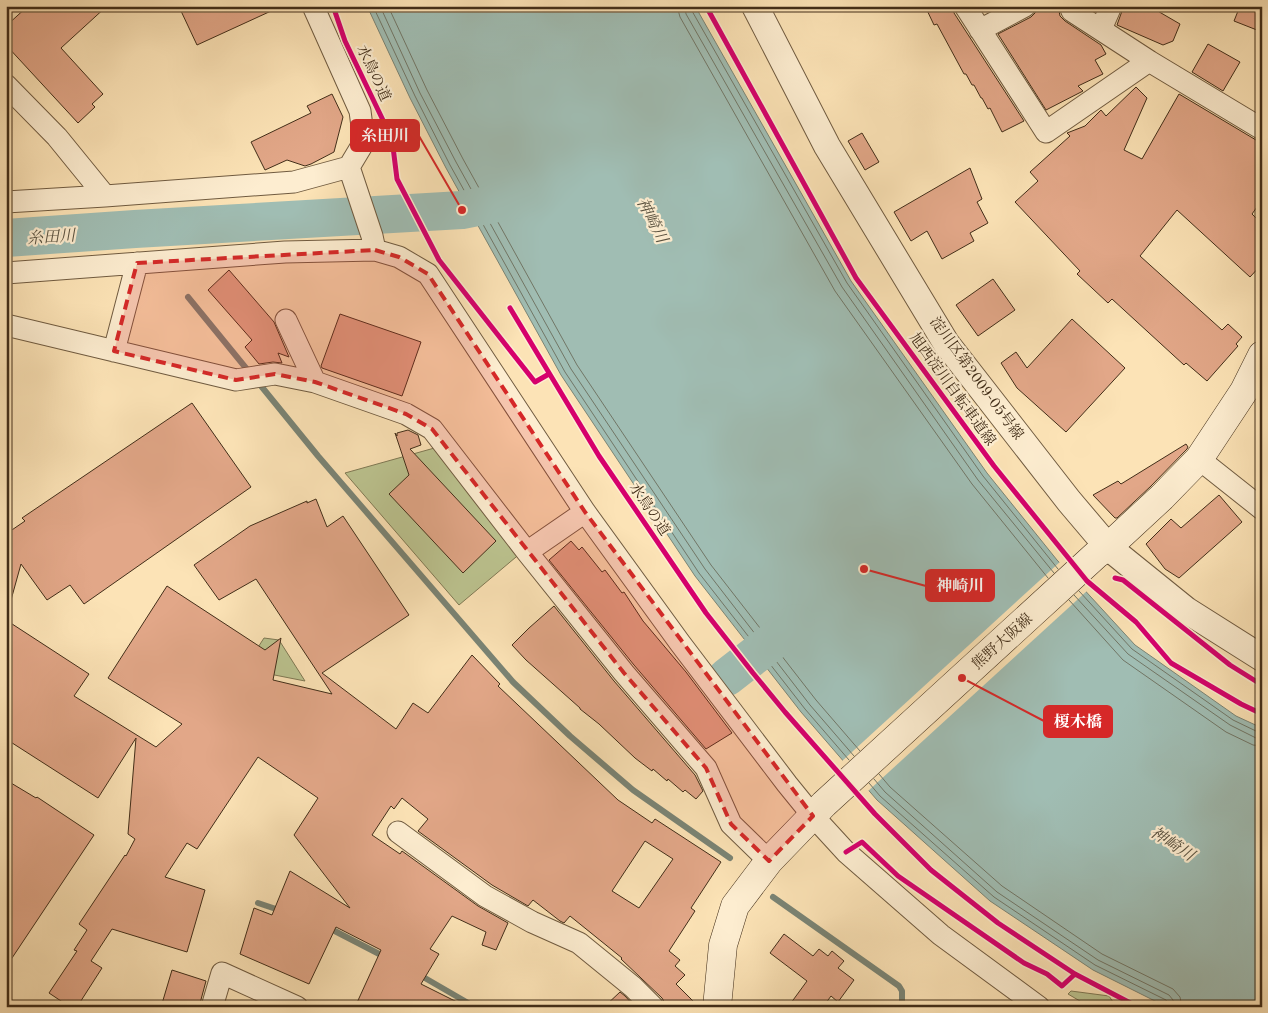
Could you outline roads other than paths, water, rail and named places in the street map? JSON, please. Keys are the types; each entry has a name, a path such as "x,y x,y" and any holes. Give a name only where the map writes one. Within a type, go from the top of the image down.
{"main road":[{"name":"熊野大阪線","path":"717,1007 723,945 735,906 769,861 818,810 1162,497 1199,459 1244,391 1262,355"}],"street":[{"path":"313,6 360,111 364,142 352,176 373,243"},
{"name":"淀川区第2009-05号線","path":"754,6 827,146 946,343 1069,501 1103,551 1186,610 1262,658"},
{"path":"965,6 1046,132 1149,61"},
{"path":"980,30 1024,6"},
{"path":"1070,6 1072,11 1149,61 1262,129"},
{"path":"1101,29 1111,6"},
{"path":"6,85 57,137 105,196"},
{"path":"6,202 294,182 352,176"},
{"path":"6,273 285,252 373,243 428,274 585,512 680,643 787,784 818,810 846,852 941,935 1039,1007"},
{"path":"114,351 138,263"},
{"path":"286,320 315,382"},
{"path":"6,325 236,380 275,374 315,382 406,414 432,429 624,673 706,768 731,824 769,861"},
{"path":"1199,459 1262,509"},
{"path":"527,552 585,512"},
{"path":"398,832 485,896 532,922 579,943 633,987 653,1007"},
{"path":"212,1007 222,973 297,1007"}],"water":[{"path":"367,6 695,6 851,281 987,473 1057,560 1135,645 1236,716 1262,728 1262,1007 1167,1007 1093,970 990,901 877,800 801,712 695,576 561,375 446,168 410,98"}],"waterway":[{"name":"糸田川","path":"6,238 462,210 519,199"},
{"path":"188,297 250,373"},
{"path":"257,381 318,456 513,682 570,736 633,790 730,858"},
{"path":"727,677 796,623"},
{"path":"773,897 899,986 902,991 903,1007"},
{"path":"258,903 282,911"},
{"path":"327,927 385,957"},
{"path":"418,974 475,1007"},
{"path":"854,1007 867,1004 877,1007"},
{"path":"948,1007 955,1007"}],"place":[{"name":"糸田川","path":"462,210"},
{"name":"神崎川","path":"864,569"},
{"name":"榎木橋","path":"962,678"}]}
